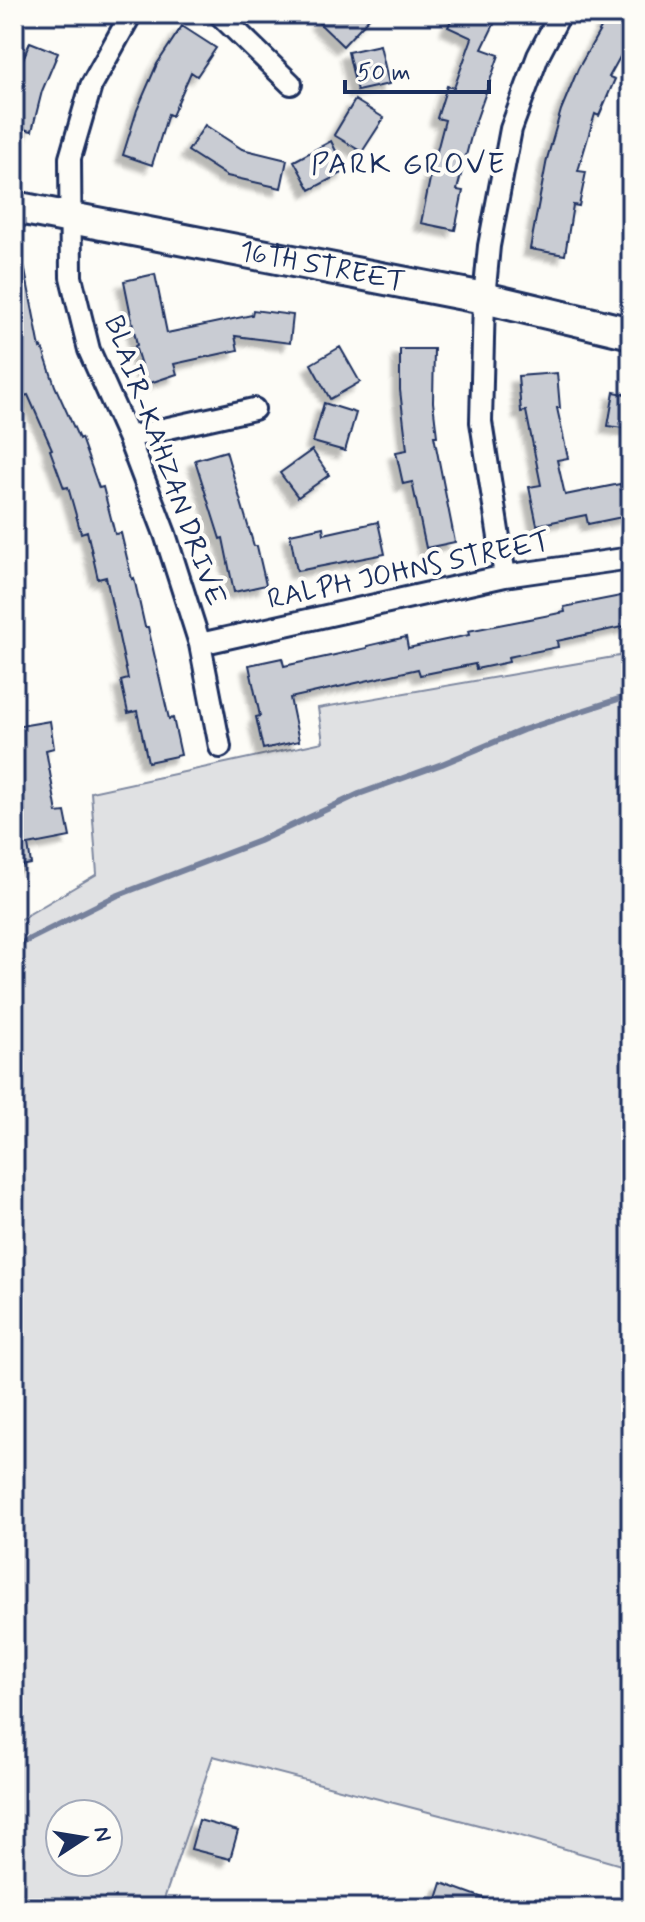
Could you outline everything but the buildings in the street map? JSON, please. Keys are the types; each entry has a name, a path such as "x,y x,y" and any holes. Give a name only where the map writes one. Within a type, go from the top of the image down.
{"street":[{"name":"BLAIR-KAHZAN DRIVE","path":"131,14 91,86 70,158 71,277 89,350 128,437 165,534 200,644 220,747"},
{"path":"219,14 291,84"},
{"path":"505,576 481,422 484,298 489,246 511,129 538,56 560,14"},
{"name":"16TH STREET","path":"14,207 484,298 631,333"},
{"path":"128,437 254,409"},
{"name":"RALPH JOHNS STREET","path":"200,644 505,576 631,558"}],"shaded area":[{"path":"631,654 631,1868 213,1756 161,1908 55,1908 30,1900 14,1900 14,923 97,874 91,792 323,742 318,708"}],"waterway":[{"path":"14,947 116,896 259,841 359,794 523,730 631,695"}],"district":[{"name":"PARK GROVE","path":"409,164"}]}
